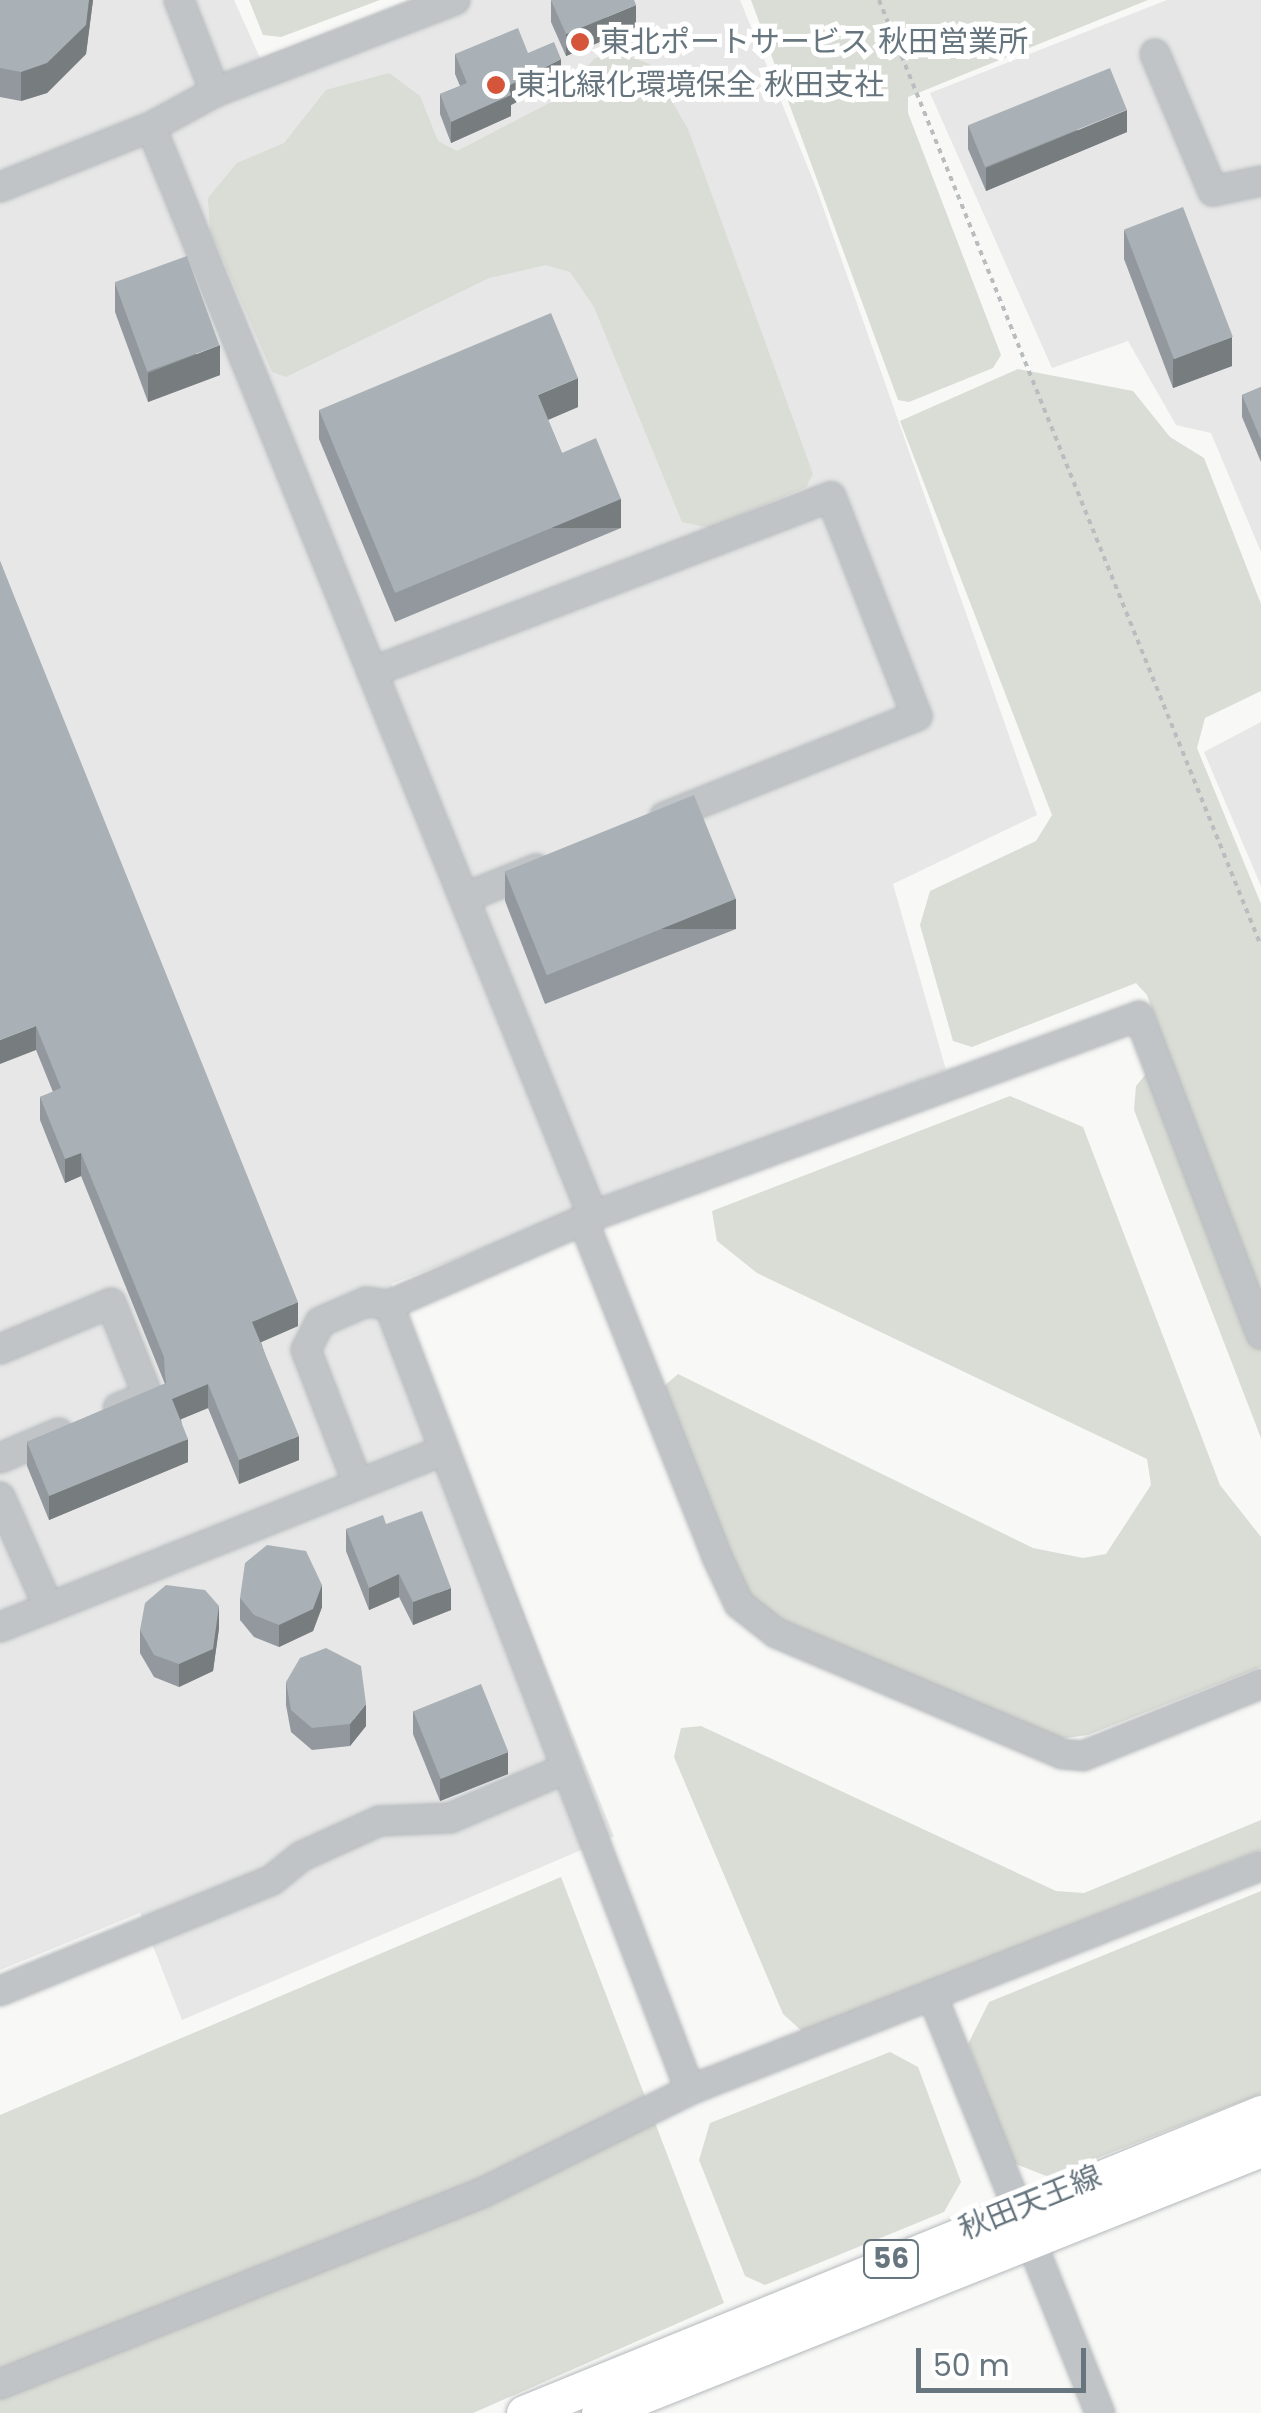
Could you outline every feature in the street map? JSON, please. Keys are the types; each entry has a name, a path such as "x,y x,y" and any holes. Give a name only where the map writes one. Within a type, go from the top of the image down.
{"main road":[{"name":"秋田天王線","path":"524,2413 1013,2208 1261,2113"},
{"name":"秋田天王線","path":"599,2413 1261,2149"}],"lane":[{"path":"179,0 215,92"},
{"path":"0,186 151,127 215,92 455,0"},
{"path":"1154,54 1213,191 1261,181"},
{"path":"151,127 464,898 716,1556 739,1604 776,1632 1062,1754 1084,1756 1261,1684"},
{"path":"372,672 832,497 917,716 645,825"},
{"path":"464,898 554,861"},
{"path":"358,1484 306,1350 320,1322 366,1302 389,1306 588,1218 1139,1016 1261,1334"},
{"path":"0,1349 110,1303 148,1396 0,1458"},
{"path":"389,1306 690,2090"},
{"path":"0,1627 444,1450"},
{"path":"0,1497 49,1608"},
{"path":"0,1991 272,1880 302,1856 379,1822 450,1818 567,1768"},
{"path":"0,2384 482,2193 690,2090 934,2000 1261,1866"},
{"path":"934,2000 1026,2244 1100,2413"}],"path":[{"path":"879,0 1261,946"}],"shaded area":[{"path":"0,0 234,0 260,58 407,0 740,0 817,190 1037,815 893,884 946,1070 391,1284 614,1836 182,2020 140,1913 0,1970"},
{"path":"249,0 380,0 281,37 263,35"},
{"path":"751,0 1148,0 908,97 908,113 1001,355 993,368 909,402 898,400"},
{"path":"1167,0 1261,0 1261,552 1211,433 1176,425 1128,341 1052,368 930,93"},
{"path":"623,54 650,64 688,129 813,474 806,487 710,528 682,522 594,307 570,272 546,265 489,278 286,377 272,372 210,230 208,198 237,163 284,143 326,90 389,73 420,96 438,141 457,151 559,98 595,58"},
{"path":"1018,369 1133,391 1170,437 1204,458 1261,604 1261,691 1205,718 1197,748 1261,904 1261,1438 1134,1110 1136,1086 1166,1050 1147,995 1136,983 972,1047 953,1041 920,925 930,891 1036,841 1052,815 900,421"},
{"path":"1261,722 1261,886 1204,752"},
{"path":"1010,1096 1083,1127 1220,1485 1261,1537 1261,1667 1088,1735 1059,1739 786,1627 749,1599 663,1387 678,1374 1033,1548 1083,1558 1106,1554 1151,1485 1147,1459 757,1273 717,1241 712,1211"},
{"path":"701,1726 1056,1891 1084,1893 1261,1820 1261,1850 803,2032 783,2014 674,1757 681,1728"},
{"path":"561,1877 724,2303 473,2413 0,2413 0,2115"},
{"path":"1261,1891 1261,2094 1049,2177 1013,2163 968,2044 989,2002"},
{"path":"890,2052 918,2067 961,2182 944,2212 765,2285 745,2276 699,2160 710,2123"}],"building":[{"path":"0,0 89,0 86,25 47,63 21,72 0,68"},
{"path":"551,0 634,0 636,5 566,34"},
{"path":"518,28 528,53 554,42 561,59 508,86 511,95 451,122 440,94 467,83 455,54"},
{"path":"1110,68 1127,110 985,167 968,125"},
{"path":"1183,207 1233,337 1174,359 1124,230"},
{"path":"187,256 219,345 147,372 115,282"},
{"path":"551,313 578,378 538,395 562,453 596,438 621,499 395,593 319,410"},
{"path":"1261,387 1261,440 1242,395"},
{"path":"0,561 298,1302 252,1322 299,1436 239,1460 208,1384 172,1399 188,1439 49,1496 27,1442 166,1383 164,1357 81,1153 65,1159 40,1097 61,1088 36,1026 0,1040"},
{"path":"694,795 736,899 547,975 505,871"},
{"path":"422,1511 451,1588 413,1602 399,1574 369,1588 346,1529 383,1515 386,1524"},
{"path":"267,1545 306,1551 322,1585 313,1609 279,1625 254,1615 240,1598 245,1563"},
{"path":"166,1585 205,1590 219,1606 213,1649 179,1664 154,1655 140,1630 145,1603"},
{"path":"326,1648 361,1666 366,1704 350,1724 312,1728 291,1710 286,1682 300,1658"},
{"path":"481,1684 508,1752 441,1779 413,1711"}],"place":[{"name":"東北ポートサービス 秋田営業所","path":"580,42"},
{"name":"東北緑化環境保全 秋田支社","path":"496,85"}]}
